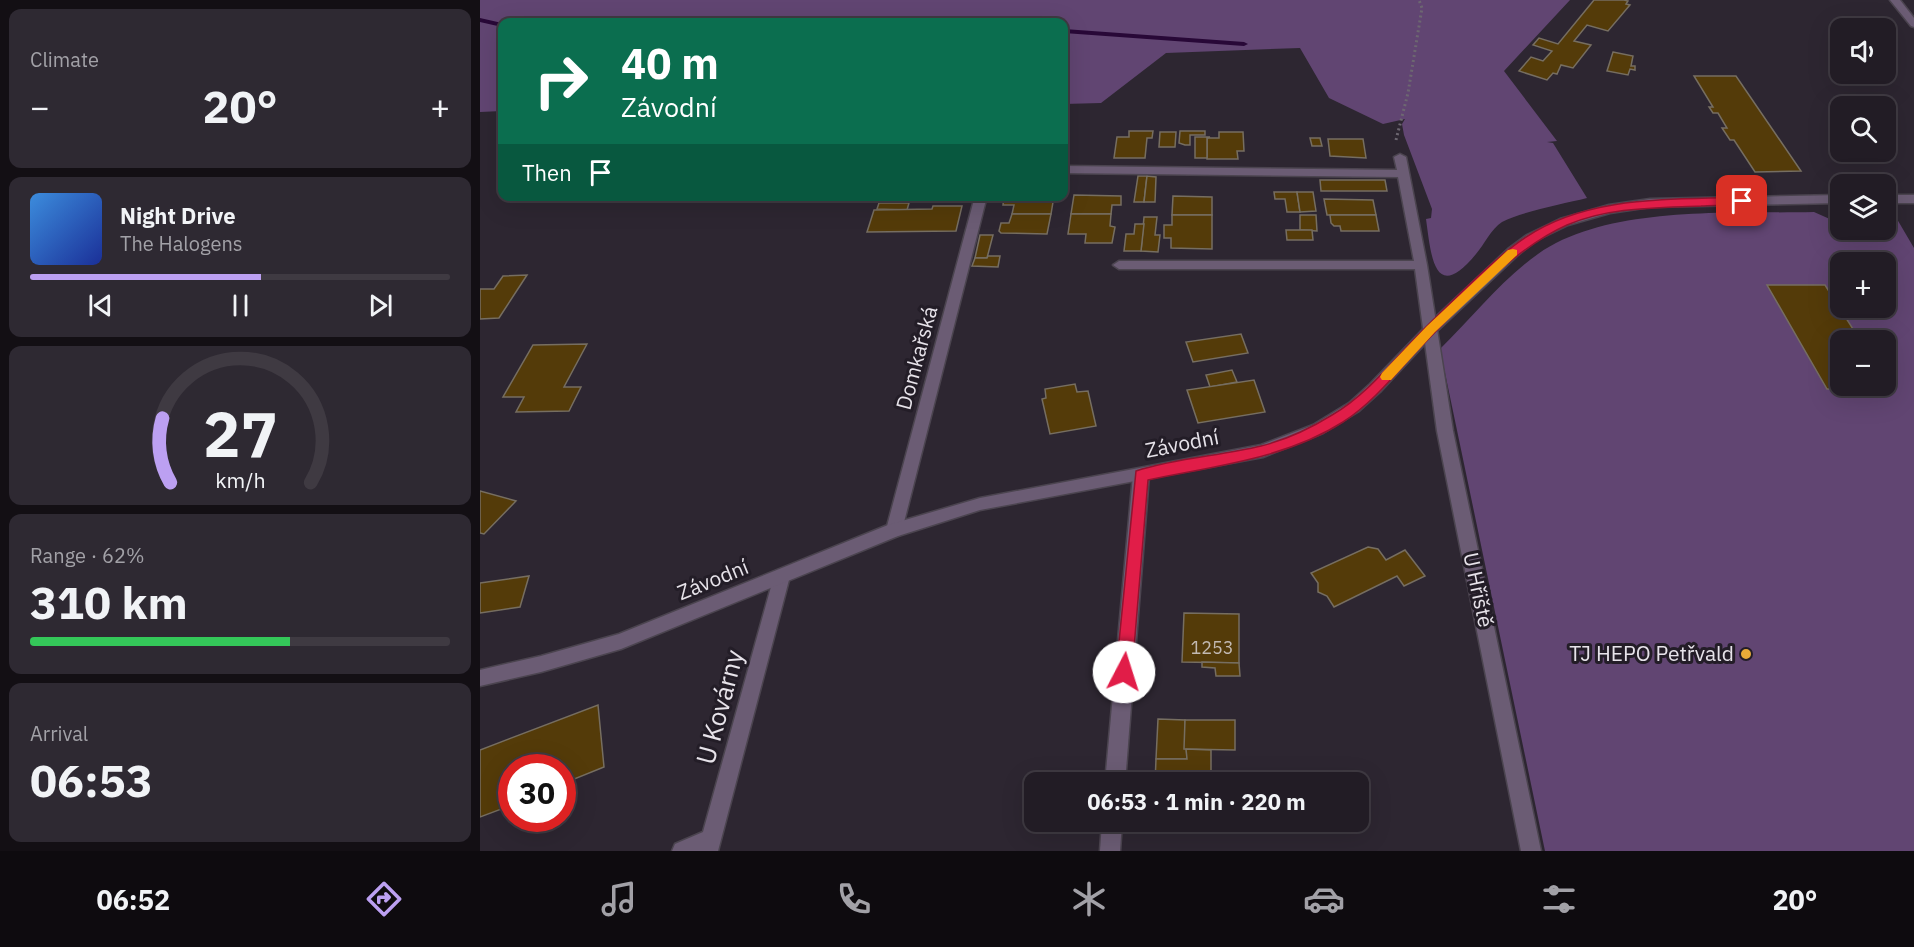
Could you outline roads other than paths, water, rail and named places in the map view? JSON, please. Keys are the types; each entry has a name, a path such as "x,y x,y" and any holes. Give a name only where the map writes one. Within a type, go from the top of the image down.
{"street":[{"path":"1895,0 1914,24"},
{"name":"U Hřiště","path":"1400,157 1421,265 1444,431 1531,851"},
{"path":"1068,170 1403,174"},
{"name":"Závodní","path":"480,678 621,642 894,530 980,504 1263,451 1318,429 1361,401 1431,329 1497,266 1531,238 1578,217 1609,209 1650,203 1830,199"},
{"path":"1896,199 1914,199"},
{"name":"Domkařská","path":"894,530 980,201"},
{"path":"1119,265 1421,265"},
{"path":"1116,772 1141,475"},
{"name":"U Kovárny","path":"710,844 782,576"},
{"path":"1110,851 1111,832"},
{"path":"682,851 710,844"}],"waterway":[{"path":"480,20 498,24"},
{"path":"1068,31 1244,44"}],"place":[{"name":"TJ HEPO Petřvald","path":"1746,654"}]}
